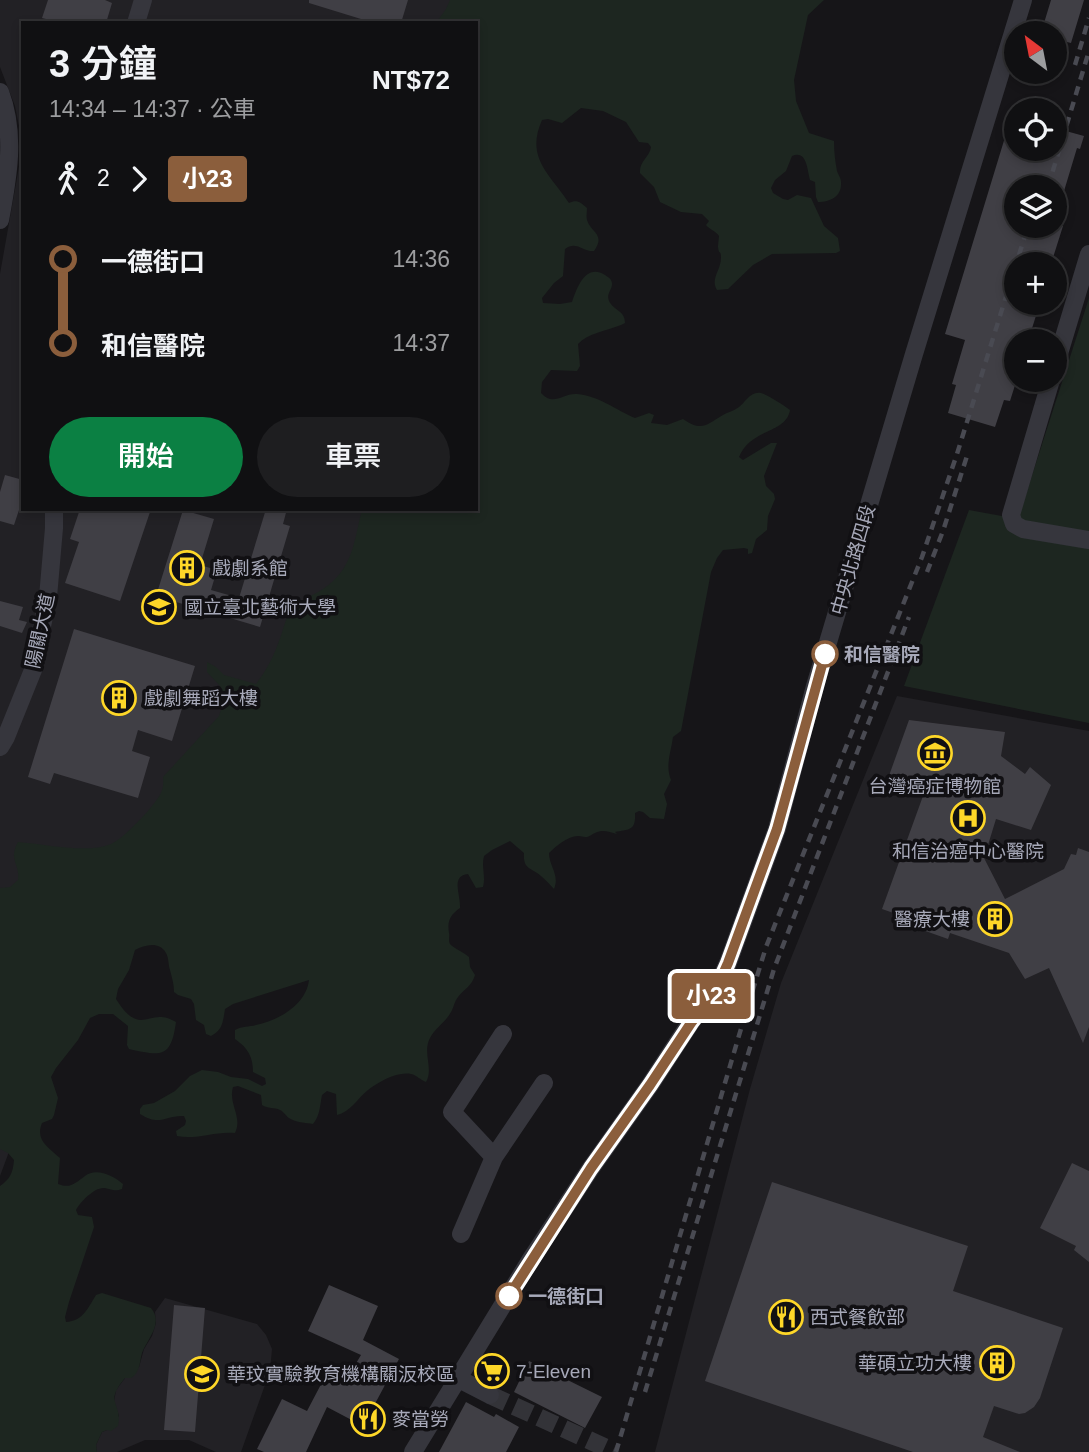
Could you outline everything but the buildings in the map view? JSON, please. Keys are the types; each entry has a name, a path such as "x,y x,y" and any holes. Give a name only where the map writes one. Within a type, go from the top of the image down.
{"street":[{"path":"137,21 143,0"},
{"name":"中央北路四段","path":"412,1452 531,1259 591,1168 716,990 728,963 777,829 820,670 1023,0"},
{"path":"0,92 4,102 10,146 9,171 0,220"},
{"path":"1066,329 1089,254"},
{"path":"1047,392 1011,515 1014,524 1023,529 1089,540"},
{"name":"陽關大道","path":"0,747 33,670 48,597 54,511"},
{"path":"494,1157 453,1112 503,1034"},
{"path":"461,1234 494,1157 544,1083"},
{"path":"457,1378 490,1395"}],"shaded area":[{"name":"國立臺北藝術大學","path":"0,0 469,0 448,21 21,21 21,511 377,511 372,532 19,1125 0,1176 0,274 20,161 20,131 15,106 0,67"},
{"path":"450,0 824,0 808,15 794,80 796,101 809,133 834,141 837,171 841,181 840,191 827,201 818,202 815,182 810,180 803,158 797,155 792,156 786,171 775,180 771,188 773,193 783,199 788,200 797,195 811,198 824,226 838,238 840,251 772,254 753,265 728,289 717,290 715,278 721,262 719,236 706,225 709,221 702,214 681,212 660,202 654,187 640,173 641,165 651,147 648,143 639,142 626,122 603,111 581,108 562,123 542,120 536,145 542,165 569,203 578,202 587,208 587,220 599,241 594,251 576,246 565,249 563,276 542,298 543,303 572,302 583,278 598,272 610,279 612,286 609,301 623,315 625,323 582,340 578,344 580,366 577,371 551,370 542,382 541,393 550,399 572,394 585,395 635,418 649,413 654,415 651,423 667,425 683,419 700,426 737,408 754,394 761,393 776,400 790,410 787,418 751,441 739,457 743,460 771,443 777,443 764,476 766,486 775,499 768,516 767,530 756,539 752,553 748,554 748,549 744,548 723,550 711,572 681,731 673,737 668,769 671,780 664,794 667,804 664,819 650,818 639,811 635,813 633,826 615,832 617,834 601,831 588,837 571,837 563,842 549,853 556,879 554,889 526,865 524,853 510,841 484,856 483,887 476,888 468,874 459,878 460,908 449,922 449,941 469,957 470,967 475,975 457,999 449,1016 430,1038 426,1082 406,1073 394,1076 372,1087 350,1108 337,1115 336,1094 327,1091 322,1095 313,1124 291,1119 280,1110 262,1105 261,1095 238,1086 233,1087 232,1099 237,1121 235,1133 177,1136 176,1131 185,1125 184,1116 153,1120 140,1114 143,1105 154,1103 175,1091 190,1076 202,1070 248,1079 262,1086 266,1084 265,1078 253,1072 251,1057 235,1039 235,1030 265,1023 290,1010 303,997 309,980 233,1004 225,1009 220,1028 211,1036 206,1034 204,1025 196,1020 191,999 174,992 168,957 163,949 152,945 135,950 116,999 132,1018 145,1020 158,1017 176,1022 171,1043 163,1052 157,1053 129,1049 128,1026 113,1014 99,1014 90,1018 78,1040 51,1077 58,1098 52,1119 42,1123 40,1134 44,1143 60,1158 58,1184 70,1186 89,1173 99,1172 123,1184 119,1190 100,1188 92,1192 76,1210 78,1215 92,1217 94,1227 69,1302 66,1322 81,1316 96,1295 102,1293 151,1308 155,1314 155,1326 142,1353 137,1373 132,1378 125,1378 115,1393 118,1426 111,1431 102,1432 96,1445 97,1452 0,1452 0,1186 10,1175 14,1160 0,1149 0,888 10,887 18,880 14,853 18,842 66,848 101,847 111,844 130,829 160,796 163,777 219,716 222,706 220,686 207,672 207,662 224,675 256,684 272,658 291,610 298,603 319,592 341,573 351,554 362,511 478,511 478,21 437,21"},
{"path":"1089,298 1089,723 904,686 969,510 1018,519 1059,392 1067,392 1067,366"},
{"path":"897,696 1089,731 1089,1452 655,1452 750,1089 781,983"},
{"name":"華玟實驗教育機構關汳校區","path":"165,1298 257,1324 266,1335 272,1349 270,1371 241,1452 216,1452 189,1440 145,1440 117,1452 97,1452 96,1445 102,1432 119,1416 114,1402 116,1390 125,1378 139,1367 156,1323 155,1312"}],"tunnel":[{"path":"490,1395 615,1452"}],"railway":[{"path":"1075,65 1089,18"},
{"path":"1052,175 1089,51"},
{"path":"616,1452 766,947 922,557 1024,238"},
{"path":"927,572 967,456"},
{"path":"645,1392 774,969 909,617"}],"bus line":[{"name":"小23","path":"509,1296 591,1168 716,990 777,829 825,654"}],"place":[{"name":"戲劇系館","path":"187,568"},
{"name":"國立臺北藝術大學","path":"159,607"},
{"name":"和信醫院","path":"825,654"},
{"name":"戲劇舞蹈大樓","path":"119,698"},
{"name":"台灣癌症博物館","path":"935,753"},
{"name":"和信治癌中心醫院","path":"968,818"},
{"name":"醫療大樓","path":"995,919"},
{"name":"一德街口","path":"509,1296"},
{"name":"西式餐飲部","path":"786,1317"},
{"name":"華碩立功大樓","path":"997,1363"},
{"name":"7-Eleven","path":"492,1371"},
{"name":"華玟實驗教育機構關汳校區","path":"202,1374"},
{"name":"麥當勞","path":"368,1419"}]}
